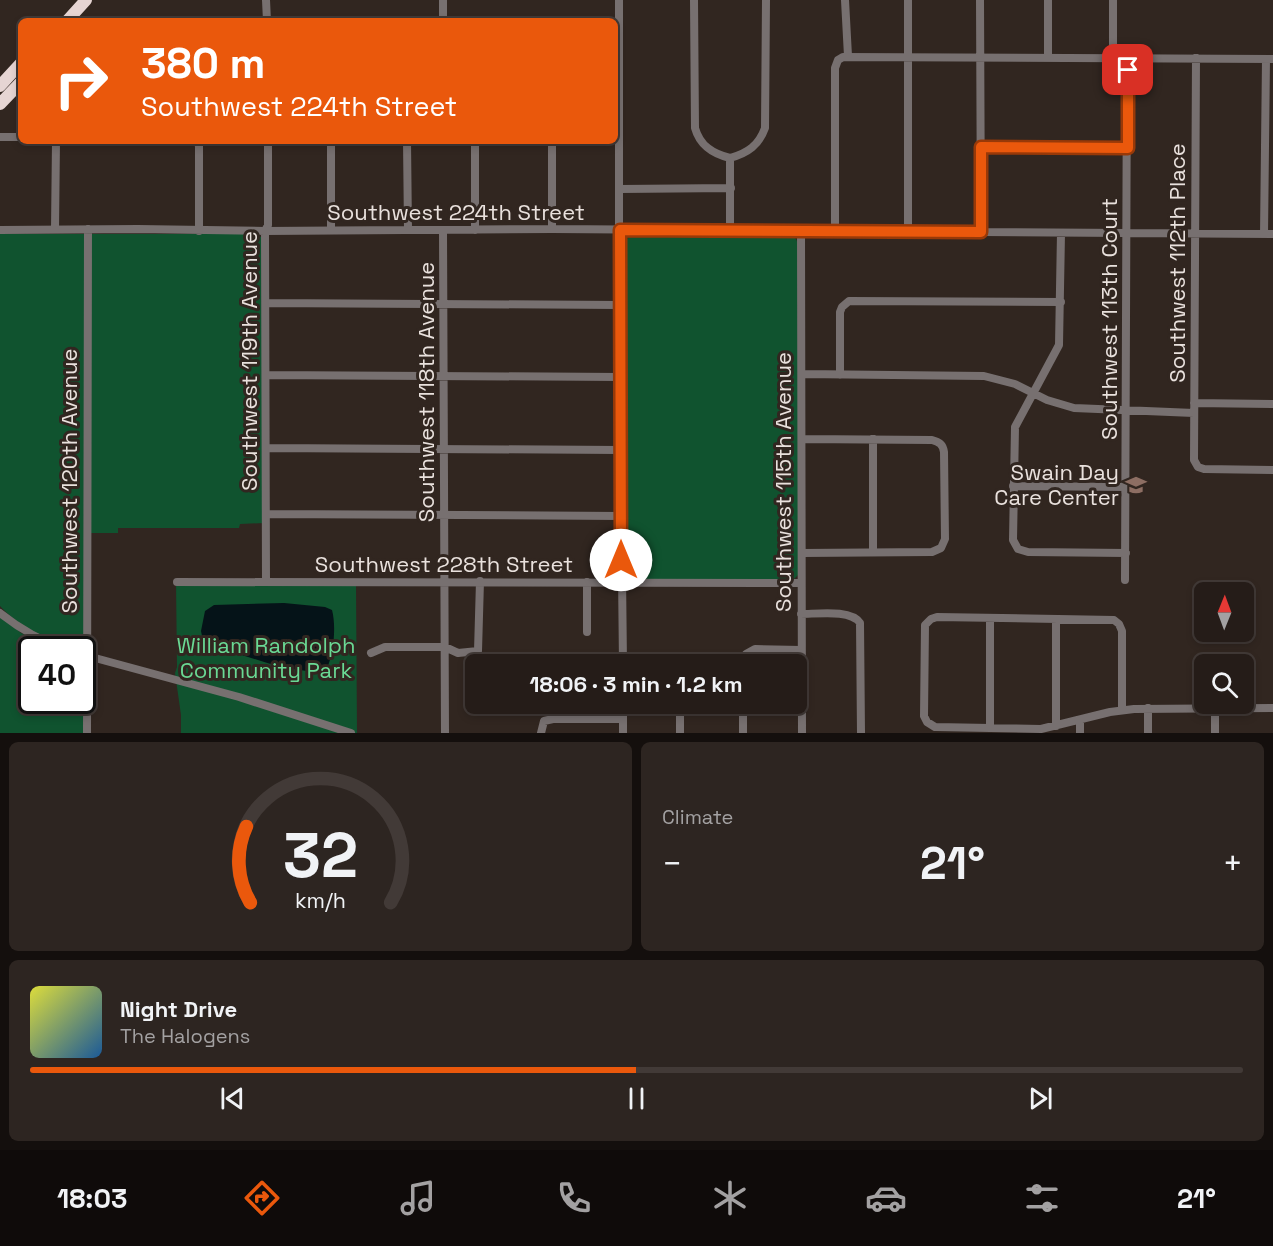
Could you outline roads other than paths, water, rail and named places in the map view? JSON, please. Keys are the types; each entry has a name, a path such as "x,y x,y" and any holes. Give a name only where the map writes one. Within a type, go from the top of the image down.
{"highway":[{"path":"63,18 79,0"},
{"path":"70,18 86,0"},
{"path":"80,18 96,0"},
{"path":"0,86 18,66"},
{"path":"0,104 18,85"}],"street":[{"path":"266,0 267,18"},
{"path":"443,0 443,18"},
{"path":"618,29 620,0"},
{"path":"694,0 695,128 701,141 709,150 730,158 753,148 765,128 766,0"},
{"path":"845,0 848,56"},
{"path":"908,0 908,232"},
{"path":"981,0 981,232"},
{"path":"1048,0 1048,58"},
{"path":"1113,0 1113,58"},
{"path":"835,231 835,68 838,60 848,56 1196,58 1270,59 1268,234"},
{"name":"Southwest 113th Court","path":"1125,580 1128,58"},
{"name":"Southwest 112th Place","path":"1196,58 1194,457 1198,467 1204,469 1273,470"},
{"path":"618,92 623,654"},
{"path":"0,137 18,137"},
{"path":"55,229 56,144"},
{"path":"199,144 199,231"},
{"name":"Southwest 119th Avenue","path":"266,582 265,231 268,225 268,144"},
{"path":"331,144 332,230"},
{"path":"407,144 408,230"},
{"path":"475,144 475,230"},
{"path":"552,144 552,229"},
{"path":"981,147 1128,148"},
{"path":"730,158 730,230"},
{"path":"620,189 730,188"},
{"name":"Southwest 120th Avenue","path":"85,636 88,229"},
{"name":"Southwest 224th Street","path":"0,230 552,229 1268,234"},
{"name":"Southwest 118th Avenue","path":"443,230 446,733"},
{"name":"Southwest 115th Avenue","path":"801,231 802,733"},
{"path":"1061,233 1059,345 1015,427 1013,536 1016,547 1022,551 1126,553"},
{"path":"840,375 840,314 844,304 849,301 858,299 1061,302"},
{"path":"266,303 619,305"},
{"path":"802,374 984,376 1015,384 1070,407 1194,413"},
{"path":"266,375 620,377"},
{"path":"1194,403 1273,404"},
{"path":"873,439 873,552"},
{"path":"801,553 932,552 941,548 945,538 942,445 932,440 802,440"},
{"path":"267,448 620,450"},
{"path":"1013,486 1126,487"},
{"path":"266,514 621,516"},
{"path":"371,653 381,648 393,647 445,647 453,652 469,654 478,651 480,581"},
{"name":"Southwest 228th Street","path":"177,582 801,583"},
{"path":"587,582 587,632"},
{"path":"0,613 20,629 34,636"},
{"path":"801,614 849,614 856,618 860,629 861,733"},
{"path":"1122,710 1122,632 1116,621 1109,619 935,618 925,625 924,716 927,722 937,727 1013,731 1041,729 1122,710 1194,708"},
{"path":"990,618 990,728"},
{"path":"1056,619 1056,726"},
{"path":"747,654 755,649 801,650"},
{"path":"96,658 239,697 351,733"},
{"path":"1148,708 1148,733"},
{"path":"1254,708 1273,708"},
{"name":"Southwest 120th Avenue","path":"87,714 87,733"},
{"path":"623,714 623,733"},
{"path":"680,714 680,733"},
{"path":"743,714 743,733"},
{"path":"1215,714 1215,733"},
{"path":"541,733 543,721 553,719 623,719"},
{"path":"1080,720 1080,733"}],"place":[{"name":"Swain Day Care Center","path":"1136,485"}],"park label":[{"name":"William Randolph Community Park","path":"266,658"}]}
